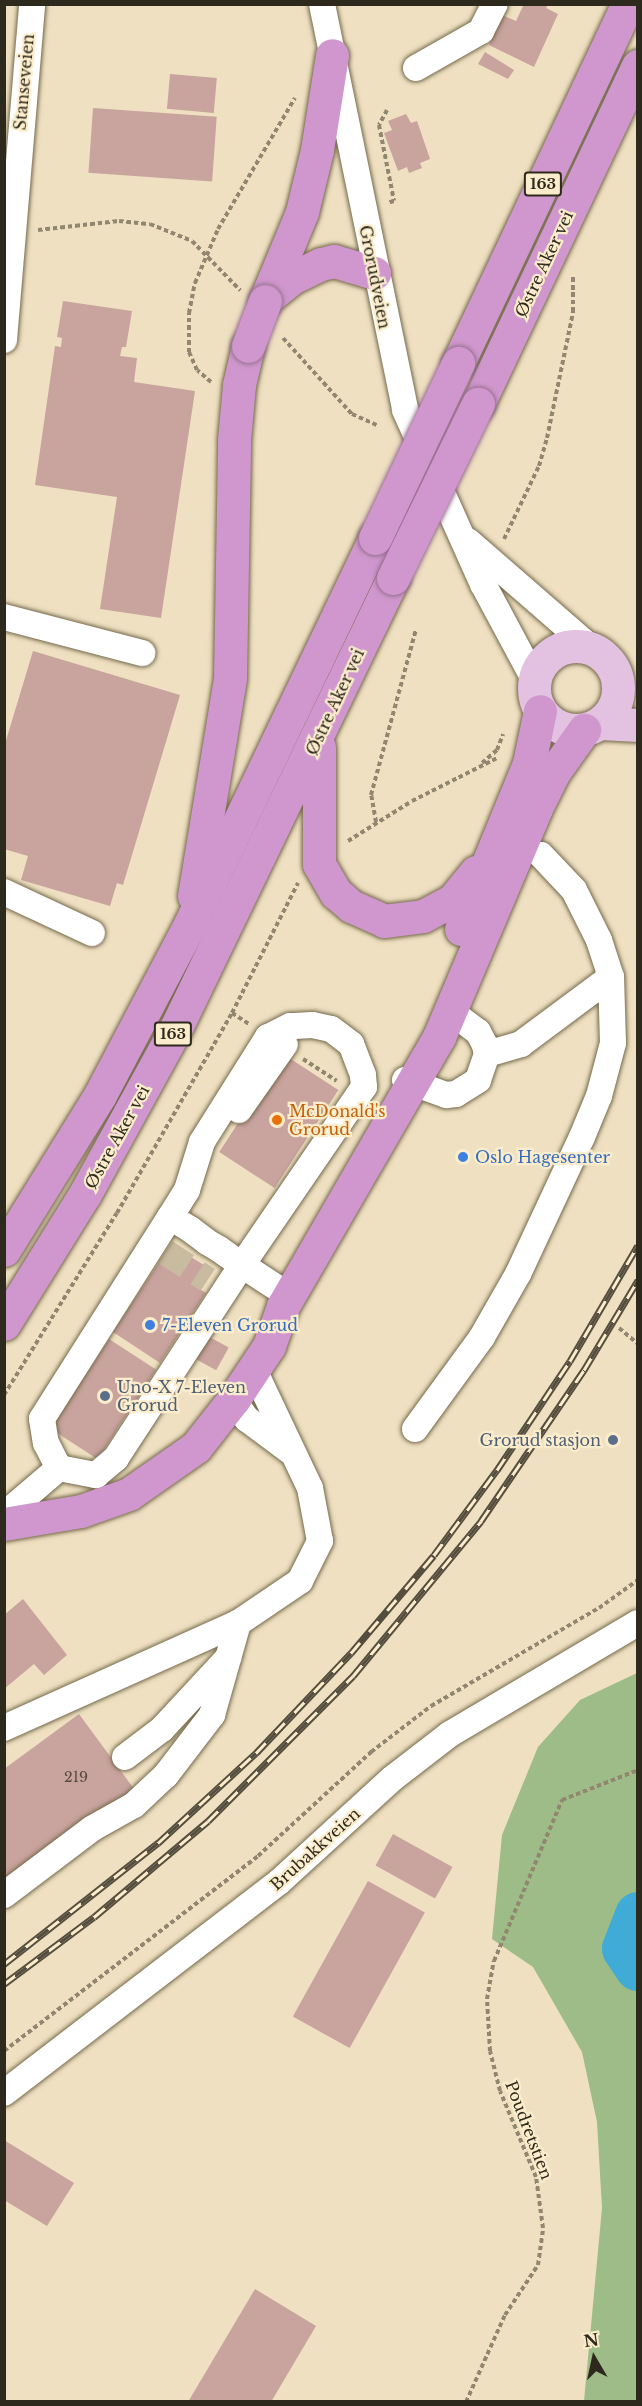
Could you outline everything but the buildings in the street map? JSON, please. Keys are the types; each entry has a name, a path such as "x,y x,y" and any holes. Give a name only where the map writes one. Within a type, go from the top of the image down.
{"highway":[{"name":"Østre Aker vei","path":"4,1250 100,1095 190,924 628,4"},
{"name":"163","path":"190,924 230,678 234,440 239,385 248,346 266,292 302,212 311,180 332,55"},
{"name":"Østre Aker vei","path":"4,1324 85,1194 175,1030 320,734 638,66"},
{"path":"266,292 307,269 334,261 374,273"},
{"name":"163","path":"405,1086 417,1030 529,763 540,711"},
{"name":"163","path":"4,1524 81,1511 129,1494 196,1447 233,1400 269,1346 285,1301 405,1086 450,1011 536,808 554,772 592,726"},
{"name":"163","path":"320,734 316,826 319,864 336,894 351,906 384,921 423,916 453,900 489,857"},
{"name":"163","path":"233,1400 230,1372 250,1341 285,1301"}],"main road":[{"path":"592,726 618,698 614,667 579,645 556,650 539,667 534,679 533,690 540,711 560,727 638,725"}],"street":[{"name":"Stanseveien","path":"4,340 32,4"},
{"name":"Grorudveien","path":"322,4 374,273 405,410 438,487 465,539 483,584 534,679"},
{"path":"416,68 481,31 495,4"},
{"name":"Grorudveien","path":"465,539 614,667"},
{"path":"4,617 142,653"},
{"path":"415,1429 482,1337 562,1186 599,1096 613,1043 611,977 599,940 574,890 541,855"},
{"path":"4,892 93,933"},
{"path":"487,1054 521,1044 611,977"},
{"path":"405,1086 446,1095 456,1094 478,1080 487,1054 478,1032 450,1011"},
{"path":"317,1037 340,1050 350,1076 310,1145 295,1185 242,1265 215,1286 116,1458 96,1475 59,1468 46,1443 42,1419 158,1250 170,1217 187,1190 193,1169 214,1148 282,1046 293,1040 317,1037"},
{"path":"170,1217 242,1265 285,1301"},
{"path":"4,1728 238,1623 300,1581 320,1541 310,1488 254,1370"},
{"path":"233,1400 247,1419 293,1453"},
{"path":"4,1515 59,1468"},
{"path":"4,1895 93,1828 134,1805 166,1775 212,1715 238,1623"},
{"name":"Brubakkveien","path":"4,2093 279,1882 393,1778 450,1734 638,1623"},
{"path":"125,1757 162,1729 230,1656"}],"path":[{"path":"219,388 197,370 189,352 191,298 206,254 284,110 300,94"},
{"path":"387,111 379,125 394,201"},
{"path":"32,231 136,221 174,232 266,292"},
{"path":"499,547 542,457 573,312 572,275"},
{"path":"278,333 352,414 377,425"},
{"path":"376,822 371,795 416,628"},
{"path":"478,766 497,750 505,729"},
{"path":"340,848 376,822 504,754"},
{"path":"4,1395 117,1213 232,1012 292,891 303,879"},
{"path":"259,945 265,946"},
{"path":"619,1328 638,1344"},
{"path":"4,2051 258,1856 371,1752 431,1706 592,1612 638,1581"},
{"name":"Poudretstien","path":"466,2402 505,2314 538,2265 543,2228 536,2177 500,2091 490,2051 487,1999 494,1961 562,1800 638,1770"}],"green space":[{"path":"637,1673 637,2401 584,2401 602,2208 597,2122 582,2052 533,1967 492,1939 502,1835 538,1747 580,1700"}],"waterway":[{"path":"638,1915 625,1949 638,1968"}],"tunnel":[{"path":"165,1252 208,1280"}],"railway":[{"path":"4,1964 158,1843 256,1753 351,1653 434,1555 497,1470 570,1361 638,1245"},
{"path":"4,1984 94,1917 208,1821 353,1676 481,1521 584,1370 638,1280"}],"place":[{"name":"McDonald's Grorud","path":"277,1120"},
{"name":"Oslo Hagesenter","path":"463,1157"},
{"name":"7-Eleven Grorud","path":"150,1325"},
{"name":"Uno-X 7-Eleven Grorud","path":"105,1396"},
{"name":"Grorud stasjon","path":"613,1440"}]}
